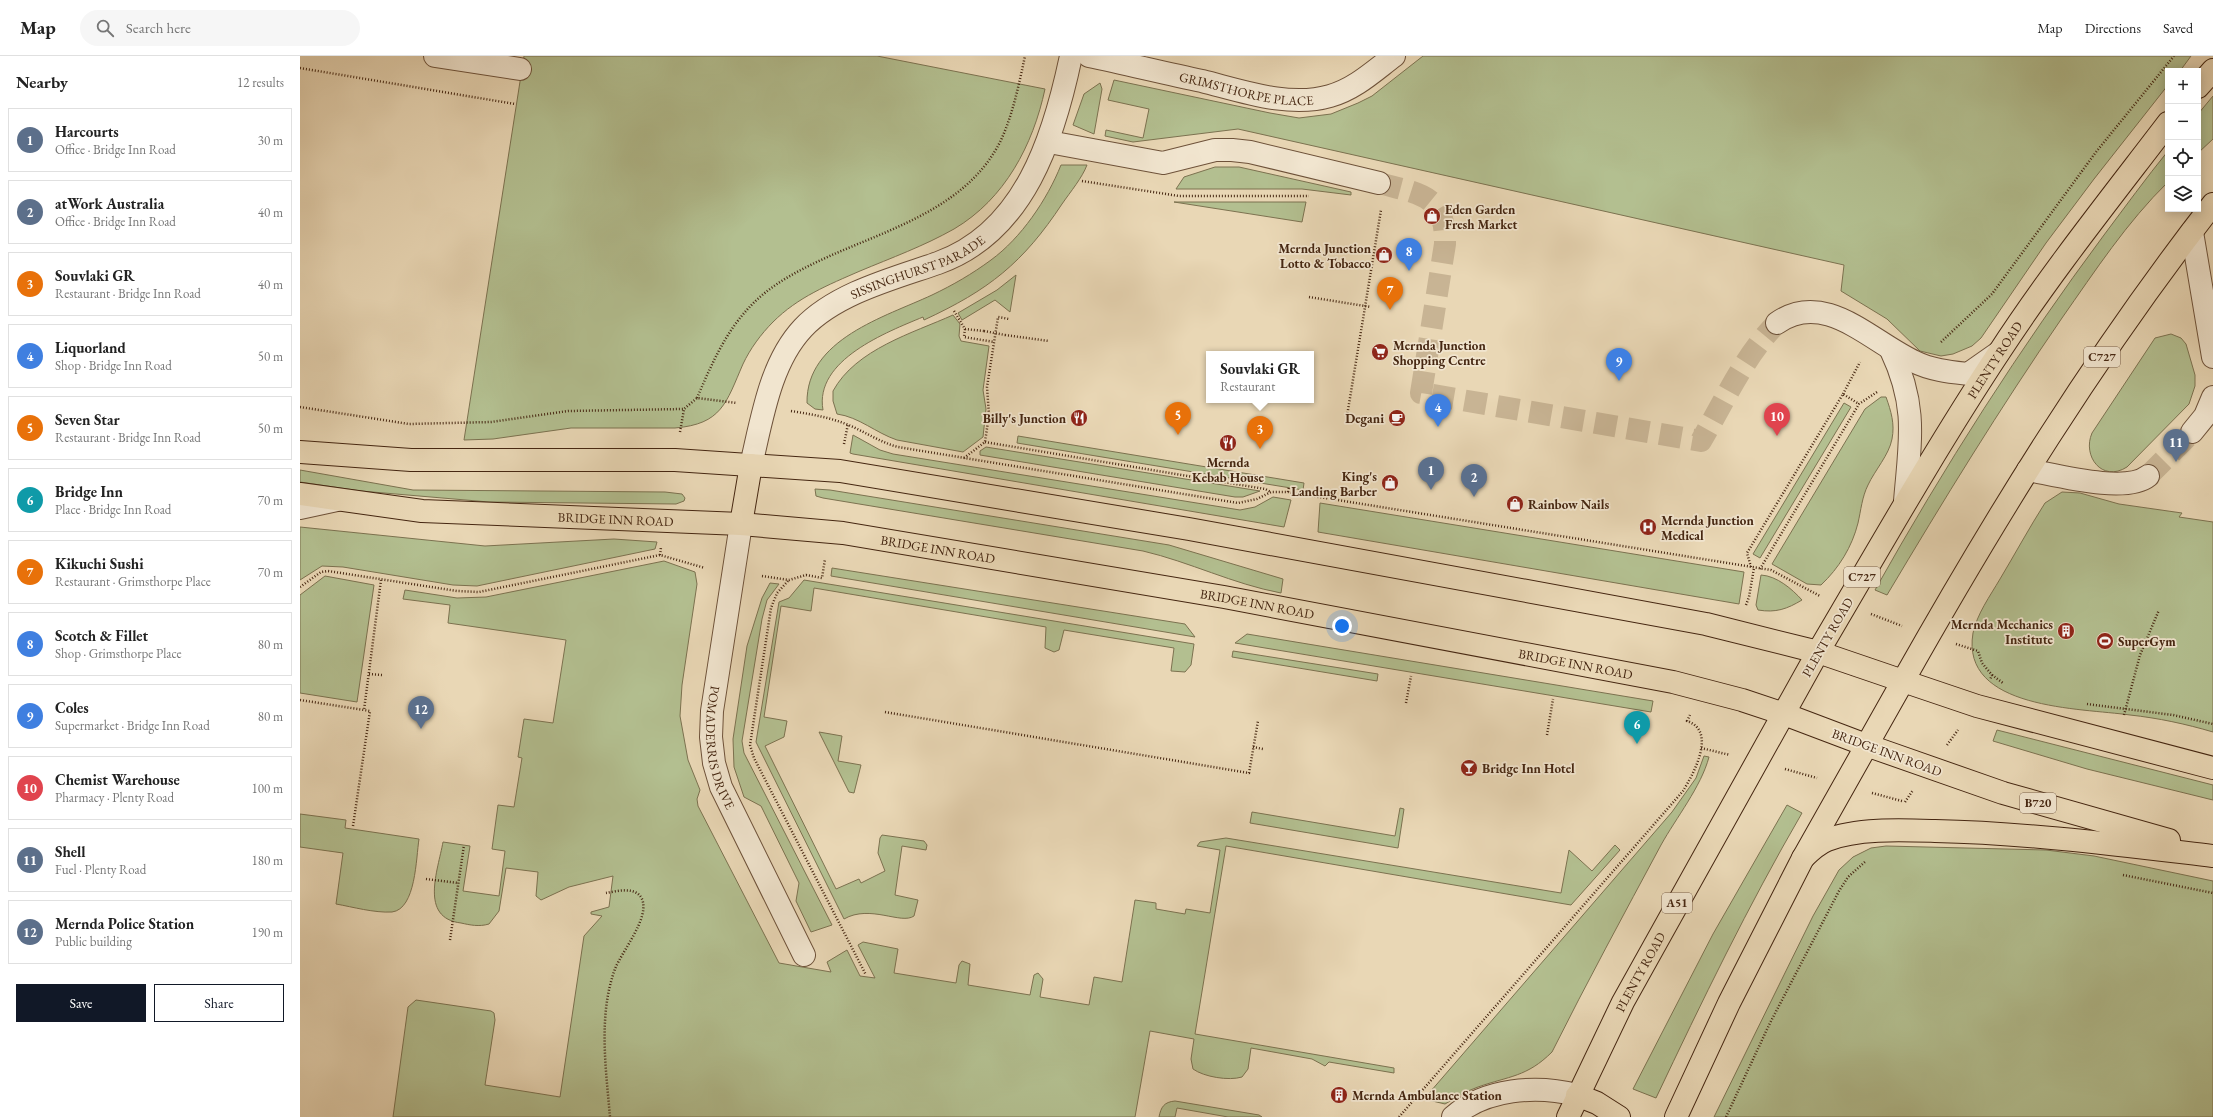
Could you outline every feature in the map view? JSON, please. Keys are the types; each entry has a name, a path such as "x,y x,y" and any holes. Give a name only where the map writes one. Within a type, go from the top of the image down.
{"main road":[{"path":"2201,84 2213,70"},
{"name":"PLENTY ROAD","path":"1568,1117 1623,1002 1756,761 1905,501 1998,353 2103,207 2165,127"},
{"name":"C727","path":"1903,681 2028,470 2105,353 2213,204"},
{"path":"300,452 411,460 656,460 840,471 1189,529 1706,624 1818,652 1977,706 2213,768"},
{"path":"741,524 751,465"},
{"name":"BRIDGE INN ROAD","path":"300,494 422,511 741,524 843,533 1232,599 1673,682 1742,700 1784,714 1866,745 2003,793 2213,852"},
{"path":"1676,1117 1729,1003 1802,860 1903,681"},
{"path":"1802,860 1816,846 1826,840 1841,836 1875,832 1915,830 2039,836 2213,856"},
{"path":"1577,1096 1597,1103 1620,1117"}],"street":[{"name":"SISSINGHURST PARADE","path":"751,465 765,407 779,365 790,345 803,328 822,312 846,299 890,279 940,262 959,253 994,227 1022,194 1049,142 1061,104 1071,56"},
{"name":"GRIMSTHORPE PLACE","path":"1089,56 1249,92 1288,99 1307,100 1330,96 1348,89 1394,56"},
{"path":"441,57 520,69"},
{"path":"1049,142 1163,163 1196,153 1232,150 1250,152 1379,183"},
{"path":"2192,232 2213,357"},
{"path":"1777,323 1796,312 1824,312 1848,322 1890,350 1909,368 1932,368 1968,374 1998,353"},
{"path":"1905,501 1911,428 1909,368"},
{"path":"2192,432 2205,416 2213,397"},
{"path":"2028,470 2120,485 2137,483 2148,476"},
{"path":"300,508 338,499"},
{"name":"POMADERRIS DRIVE","path":"741,524 712,711 714,763 730,806 804,955"},
{"path":"1453,1117 1475,1103 1512,1092 1543,1089 1558,1090 1577,1096"}],"path":[{"path":"697,398 724,342 746,311 771,288 806,266 921,216 956,195 979,172 1000,141 1011,113 1024,56"},
{"path":"831,419 848,424 886,444 1238,504 1256,499 1271,492 1288,492 1760,569 1859,404 1909,368 1959,328 1992,294 2096,152 2174,56"},
{"path":"300,68 515,104"},
{"path":"1082,181 1179,196 1315,196"},
{"path":"1347,416 1381,206"},
{"path":"1309,297 1372,307"},
{"path":"954,312 966,329 1049,341"},
{"path":"964,458 985,442 989,416 987,387 998,317 1009,319"},
{"path":"966,329 964,337 994,342"},
{"path":"1751,568 1747,553 1861,363 1855,359"},
{"path":"1843,394 1859,404"},
{"path":"300,407 410,424 491,422 568,411 684,409"},
{"path":"985,442 1265,489 1271,492"},
{"path":"1288,492 1289,487"},
{"path":"300,587 321,572 328,571 457,591 479,592 660,555"},
{"path":"364,710 381,580"},
{"path":"789,580 777,593 771,608 750,745 754,758 866,974"},
{"path":"2118,743 2125,708 2140,655 2159,610"},
{"path":"368,674 382,675"},
{"path":"1992,675 2006,684"},
{"path":"1406,703 1410,676"},
{"path":"1547,735 1552,699"},
{"path":"300,700 370,711 353,826"},
{"path":"2079,703 2173,715 2213,724"},
{"path":"886,712 1249,773 1258,721"},
{"path":"1399,1117 1683,791 1690,779 1701,748 1701,730 1697,725 1687,721"},
{"path":"1253,747 1263,748"},
{"path":"1701,748 1756,761 1905,802"},
{"path":"450,940 464,845"},
{"path":"1726,1117 1770,1023 1839,892 1848,877 1868,860"},
{"path":"2119,875 2213,894"},
{"path":"426,879 458,883"},
{"path":"606,893 631,891 638,894 642,900 643,907 643,914 637,928 621,954 609,990 605,1050 610,1117"}],"green space":[{"path":"524,56 877,56 1045,89 1040,110 1024,150 1014,169 988,202 972,217 943,235 814,292 793,305 769,327 752,347 732,390 720,409 713,416 703,422 691,426 675,428 571,428 493,439 464,440"},
{"path":"1423,56 2191,56 2182,68 2165,68 2165,89 2046,243 1981,338 1972,346 1953,354 1941,356 1920,351 1887,319 1841,291 1844,265 1238,129 1133,142 1105,136 1106,130 1143,138 1149,109 1108,100 1114,80 1299,118 1331,114 1372,96"},
{"path":"1100,83 1102,89 1094,134 1073,125 1084,94"},
{"path":"2213,96 2213,139 2201,150 2201,140 2201,110"},
{"path":"2165,155 2165,185 2125,230 2062,318 1972,455 1887,595 1875,590 1928,499 1984,409 2042,321"},
{"path":"1061,165 1087,165 1079,180 1048,225 1018,259 1003,273 968,298 924,320 923,317 891,331 856,350 841,363 830,376 823,392 823,410 815,409 807,403 810,381 820,362 834,347 852,333 872,322 932,295 970,275 991,260 1013,241 1041,205"},
{"path":"1215,167 1239,167 1351,192 1351,195 1302,189 1176,189 1184,177"},
{"path":"1174,202 1306,202 1302,222"},
{"path":"1016,275 1010,312 995,300 962,320 958,313 997,290"},
{"path":"953,315 960,324 959,336 961,341 989,346 983,390 986,409 983,437 963,452 897,440 853,418 837,414 833,401 833,391 843,376 856,364 887,344"},
{"path":"2171,334 2181,338 2186,344 2195,375 2195,386 2189,404 2127,467 2118,471 2110,472 2102,469 2096,465 2092,458 2090,442 2092,433 2155,338"},
{"path":"1881,397 1886,397 1892,418 1893,433 1890,445 1885,457 1866,490 1858,523 1844,557 1834,572 1821,585 1807,584 1772,564 1865,409"},
{"path":"1844,403 1851,407 1760,558 1753,554"},
{"path":"853,435 880,450 893,454 1240,510 1255,507 1273,497 1291,500 1284,527 853,454 850,453"},
{"path":"1018,436 1304,483 1303,490 1017,443"},
{"path":"986,447 1260,491 1243,497 1235,497 980,455 980,451"},
{"path":"300,470 413,490 665,492 682,494 685,498 684,501 676,504 489,502 361,491 300,482"},
{"path":"815,489 830,490 1169,545 1283,579 1281,593 1229,579 1178,561 1143,551 823,498 816,496"},
{"path":"2062,492 2080,493 2119,504 2182,513 2179,517 2213,522 2213,732 2140,716 2055,706 2028,700 2004,691 1985,677 1974,658 1973,633 1975,626 1988,599 2045,503"},
{"path":"1320,503 1744,572 1739,604 1318,532"},
{"path":"300,527 485,546 614,539 657,542 655,549 477,586 453,585 343,567 322,566 300,580"},
{"path":"664,561 695,572 697,584 682,685 680,716 688,760 700,790 697,799 698,806 779,963 831,972 827,962 847,950 860,976 875,978 858,945 863,942 898,949 894,973 956,983 959,965 962,961 970,964 968,985 1030,995 1034,975 1038,973 1043,979 1040,997 1089,1005 1094,977 1122,982 1135,900 1156,903 1156,909 1185,914 1186,909 1210,913 1220,850 1197,846 1200,842 1226,838 1561,893 1569,850 1592,871 1615,845 1620,850 1571,905 1226,846 1195,1034 1394,1068 1394,1073 1329,1062 1325,1066 1312,1059 1251,1048 1248,1069 1242,1077 1230,1079 1217,1078 1193,1069 1191,1059 1194,1039 1150,1031 1135,1117 393,1117 408,1007 416,1000 491,1011 494,1013 495,1020 485,1085 560,1097 584,936 602,916 591,914 591,912 609,907 613,876 569,887 541,900 536,896 538,872 506,868 499,911 489,924 478,926 461,923 448,919 440,912 436,903 434,891 443,842 470,846 463,891 499,896 505,851 492,849 498,805 514,807 522,758 518,757 524,719 553,723 566,640 448,623 450,605 403,599 405,590 457,598 486,597"},
{"path":"832,568 1185,624 1195,637 831,576"},
{"path":"1761,575 1778,580 1802,600 1781,610 1758,610 1756,605"},
{"path":"325,576 374,585 357,702 300,693 300,595"},
{"path":"804,580 1194,644 1191,665 1185,672 1171,671 1174,648 1064,630 1059,650 1054,652 1045,648 1046,627 814,588 811,611 781,606 764,717 787,721 784,737 765,746 836,889 859,879 861,883 885,871 878,853 880,838 882,835 924,841 927,845 926,850 902,846 895,895 918,900 914,916 901,918 864,913 844,919 756,742 779,602 789,598"},
{"path":"770,583 779,584 767,600 762,619 742,741 744,753 832,925 811,932 796,901 799,883 761,806 744,797 734,767 733,739 747,646 762,598"},
{"path":"1247,634 1653,701 1651,712 1235,643"},
{"path":"1233,651 1378,674 1377,681 1232,657"},
{"path":"1997,730 2213,785 2213,800 2087,769 1993,741"},
{"path":"819,732 842,736 838,761 861,765 854,793 849,792"},
{"path":"1704,756 1709,757 1700,780 1661,845 1552,1052 1526,1071 1474,1089 1445,1104 1424,1099 1672,812 1696,778"},
{"path":"1787,805 1802,813 1726,954 1656,1098 1633,1089 1713,934"},
{"path":"1400,808 1404,809 1398,848 1250,823 1252,812 1395,836"},
{"path":"300,814 346,820 345,828 419,839 413,882 406,902 400,909 392,912 378,912 336,904 343,853 300,847"},
{"path":"1886,846 2046,850 2094,856 2213,881 2213,1117 1714,1117 1813,916 1839,870 1853,857 1871,848"},
{"path":"1175,1101 1259,1115 1262,1117 1228,1117 1177,1108 1175,1117 1159,1117 1161,1110 1166,1104"}],"tunnel":[{"path":"1379,183 1406,190 1427,199 1435,206 1441,215 1444,227 1445,244 1421,393 1701,441 1735,380 1754,350 1777,323"},
{"path":"2148,476 2192,432"}],"place":[{"name":"Eden Garden Fresh Market","path":"1432,216"},
{"name":"Mernda Junction Lotto & Tobacco","path":"1384,255"},
{"name":"Scotch & Fillet","path":"1409,271"},
{"name":"Kikuchi Sushi","path":"1390,310"},
{"name":"Mernda Junction Shopping Centre","path":"1380,352"},
{"name":"Coles","path":"1619,381"},
{"name":"Billy's Junction","path":"1079,418"},
{"name":"Degani","path":"1397,418"},
{"name":"Liquorland","path":"1438,427"},
{"name":"Seven Star","path":"1178,435"},
{"name":"Chemist Warehouse","path":"1777,436"},
{"name":"Mernda Kebab House","path":"1228,443"},
{"name":"Souvlaki GR","path":"1260,449"},
{"name":"Shell","path":"2176,462"},
{"name":"King's Landing Barber","path":"1390,483"},
{"name":"Harcourts","path":"1431,490"},
{"name":"atWork Australia","path":"1474,497"},
{"name":"Rainbow Nails","path":"1515,504"},
{"name":"Mernda Junction Medical","path":"1648,527"},
{"name":"Mernda Mechanics Institute","path":"2066,631"},
{"name":"SuperGym","path":"2105,641"},
{"name":"Mernda Police Station","path":"421,729"},
{"name":"Bridge Inn","path":"1637,744"},
{"name":"Bridge Inn Hotel","path":"1469,768"},
{"name":"Mernda Ambulance Station","path":"1339,1095"}]}
